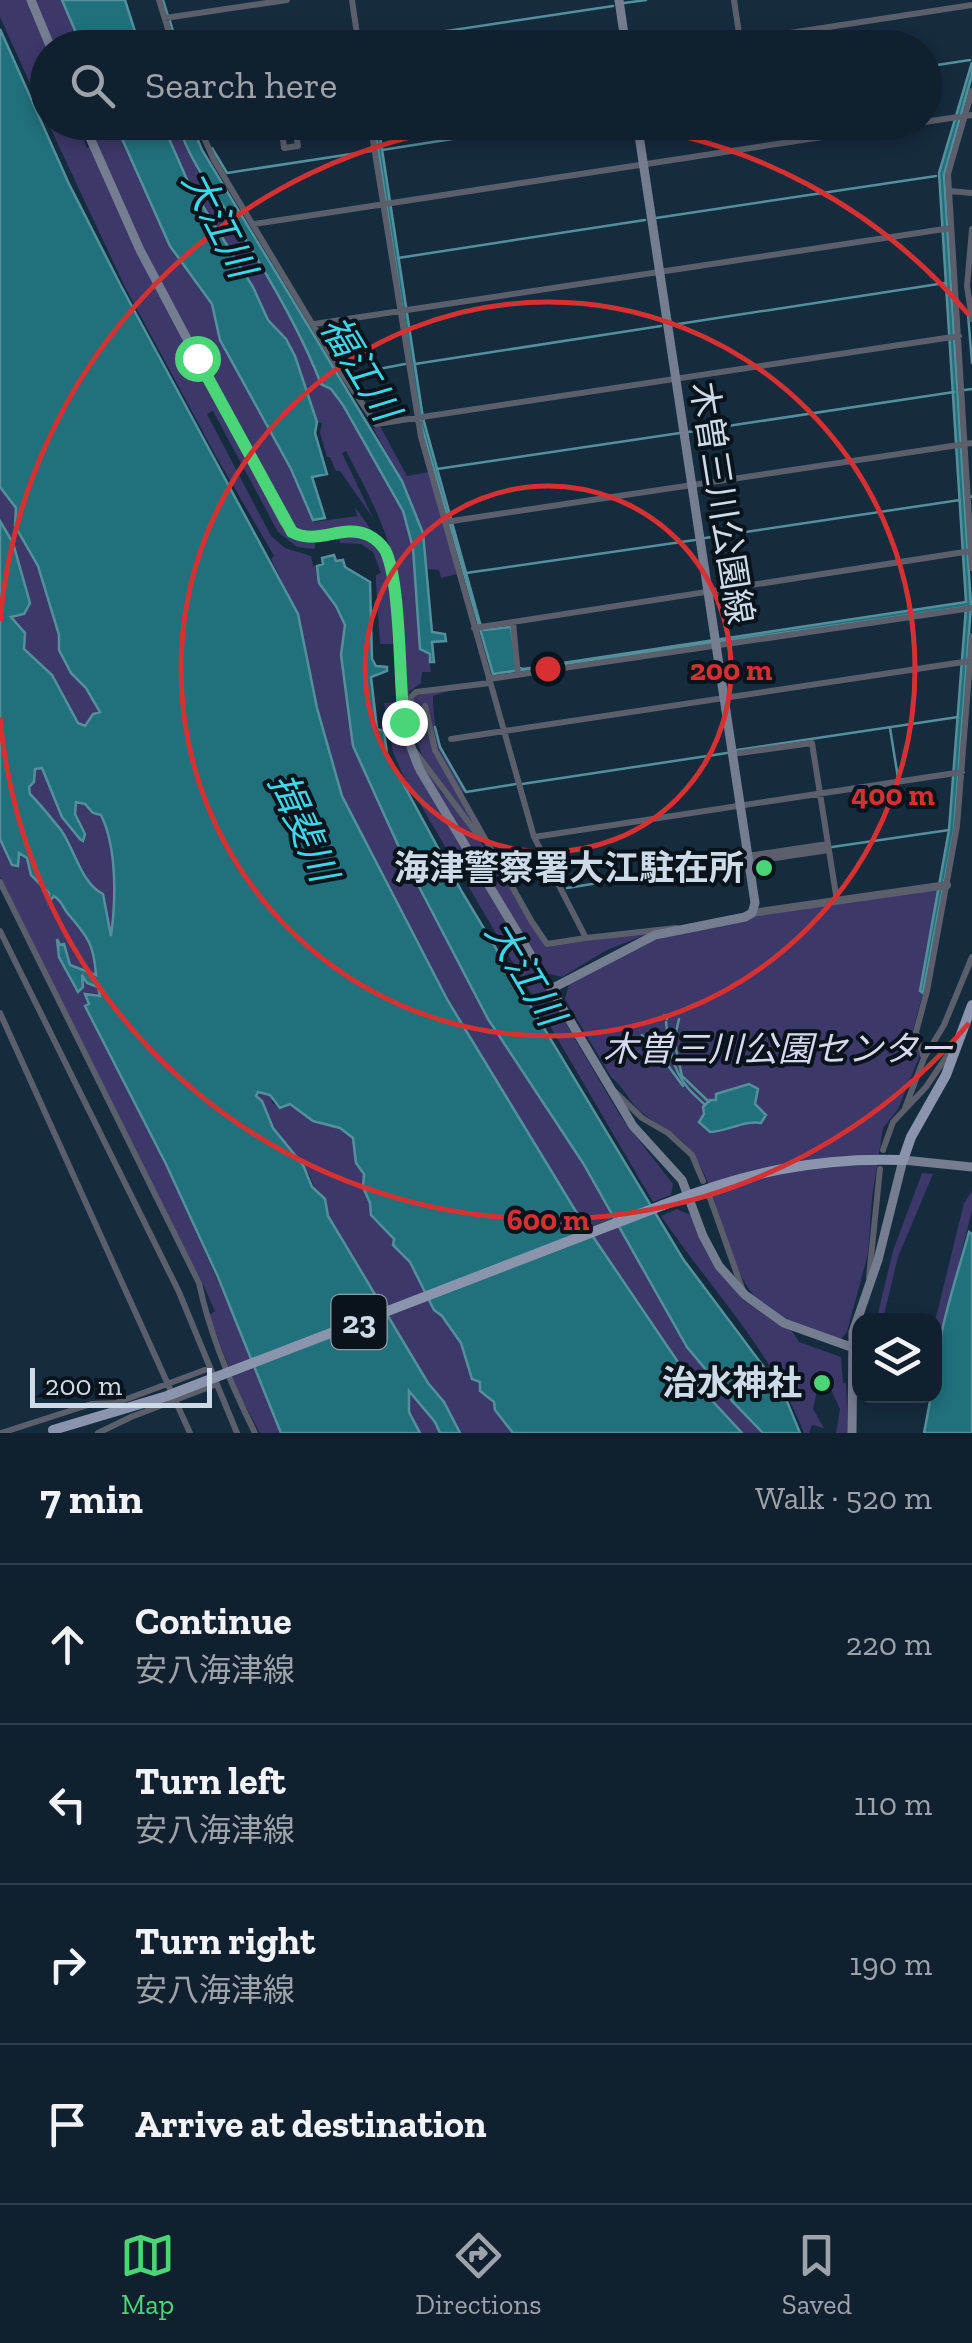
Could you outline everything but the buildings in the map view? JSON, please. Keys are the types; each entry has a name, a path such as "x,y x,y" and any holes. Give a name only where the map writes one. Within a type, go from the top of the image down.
{"main road":[{"path":"31,0 44,30"},
{"path":"619,0 623,30"},
{"path":"92,140 140,250 284,522 292,532 308,538 348,532 367,534 386,551 393,582 401,698 408,742 420,770 633,1126 672,1166 711,1252 745,1294 784,1323 851,1347"},
{"name":"木曽三川公園線","path":"640,140 749,859 755,903 752,913"},
{"path":"550,989 623,948 676,928 752,913"},
{"path":"852,1433 851,1347 857,1314 878,1260 903,1160 946,1075 972,1004"},
{"name":"23","path":"47,1432 168,1396 688,1195 776,1168 835,1160 903,1160"},
{"path":"903,1160 972,1167"}],"street":[{"path":"159,0 169,30"},
{"path":"165,18 287,0"},
{"path":"352,0 356,30"},
{"path":"734,0 738,30"},
{"path":"806,30 972,5"},
{"path":"972,92 948,174 967,552 972,568"},
{"path":"205,140 376,424 955,336"},
{"path":"283,140 284,148 298,146 297,140"},
{"path":"374,140 419,417 478,627 489,681 537,837 586,938"},
{"path":"254,224 803,140"},
{"path":"949,190 972,192"},
{"path":"972,228 968,286 972,319"},
{"path":"314,324 948,229"},
{"path":"448,522 964,444"},
{"path":"478,627 967,552"},
{"path":"490,851 408,742 411,698 416,692 489,681 519,671 970,608"},
{"path":"513,622 519,671"},
{"path":"924,1058 916,1032 958,826 969,701 966,661 972,636"},
{"path":"451,739 966,661"},
{"path":"425,706 435,750 547,944 676,928"},
{"path":"732,754 812,743 837,902"},
{"path":"537,837 961,772"},
{"path":"749,859 828,847"},
{"path":"0,882 199,1284 223,1364 256,1433"},
{"path":"752,913 943,886"},
{"path":"0,930 179,1292 237,1433"},
{"path":"905,1108 972,957"},
{"path":"0,1013 190,1433"},
{"path":"882,1150 892,1122 926,1087 963,1033"},
{"path":"609,1087 642,1118 668,1132 692,1156 703,1182"},
{"path":"868,1282 880,1168"},
{"path":"710,1198 745,1294"},
{"path":"2,1433 91,1404 116,1403 210,1368"},
{"path":"98,1433 217,1384"},
{"path":"127,1399 133,1416"}],"green space":[{"path":"0,0 28,0 41,30 30,30 30,83 0,17"},
{"path":"35,0 62,0 75,30 48,30"},
{"path":"56,140 84,140 90,147 280,521 294,539 315,543 315,549 297,547 278,532 213,411 207,414 271,536 285,548 311,556 319,583 345,625 341,655 353,746 403,856 488,1019 583,1163 687,1347 763,1433 742,1433 682,1368 575,1210 448,1001 342,796 317,708 298,614 271,559 274,556 125,287"},
{"path":"95,140 123,140 170,246 212,304 220,340 291,469 314,522 357,516 355,507 370,528 352,526 306,534 285,519 143,248"},
{"path":"170,140 184,140 283,303 321,384 331,389 343,405 403,512 413,548 431,672 422,672 421,683 409,692 409,731 403,695 397,582 378,514 346,451 342,453 373,518 327,457 320,433 322,423 317,422 295,356 268,320 253,287 189,184"},
{"path":"380,426 407,476 429,472 457,574 441,578 439,570 427,569 415,513 373,428"},
{"path":"0,475 20,507 81,683 100,712 93,714 80,729 75,728 10,629 0,541"},
{"path":"355,536 369,542 386,566 392,597 393,644 380,644 376,575 381,573 373,552 361,544 340,543 339,537"},
{"path":"458,688 433,696 441,745 464,790 463,796 434,741 423,705 432,747 476,829 422,755 414,734 412,700 417,695"},
{"path":"397,702 407,748 417,771 621,1117 673,1184 671,1195 653,1202 402,773 393,752 384,703"},
{"path":"416,753 443,795 474,831 546,947 655,931 607,950 562,977 545,973"},
{"path":"35,760 114,820 118,955 19,773"},
{"path":"0,839 5,847 23,848 92,938 113,1061 166,1164 285,1433 260,1433 239,1394 209,1315 215,1311 201,1280 0,876"},
{"name":"木曽三川公園センター","path":"938,889 920,991 923,993 911,1037 920,1055 898,1109 883,1128 868,1254 847,1332 841,1339 783,1320 748,1287 694,1155 633,1104 611,1077 565,999 569,984 627,951 674,933 762,915"},
{"path":"258,1092 270,1095 273,1104 285,1108 289,1104 313,1121 340,1128 353,1138 371,1215 410,1262 434,1310 461,1343 472,1379 480,1381 513,1433 397,1433 310,1176 274,1128 256,1096"},
{"path":"922,1173 933,1174 898,1257 884,1313 878,1313 893,1251"},
{"path":"972,1191 972,1210 942,1332 942,1313 937,1313 964,1203"},
{"path":"677,1209 691,1215 707,1254 743,1300 792,1331 799,1342 841,1357 848,1433 836,1433 840,1409 826,1379 820,1377 813,1409 824,1428 812,1425 809,1433 804,1433 758,1347 661,1216"}],"water":[{"path":"62,0 125,0 135,30 75,30"},
{"name":"揖斐川","path":"0,29 30,96 30,140 49,140 121,286 298,614 317,708 342,796 448,1001 575,1210 682,1368 742,1433 513,1433 495,1410 494,1402 480,1391 480,1382 472,1379 461,1343 434,1310 410,1262 371,1215 353,1138 340,1128 313,1121 290,1104 280,1108 270,1095 258,1092 256,1096 273,1128 303,1165 312,1187 325,1199 328,1216 460,1433 440,1433 409,1391 409,1412 420,1433 281,1433 218,1277 166,1164 85,1006 89,1004 85,994 100,996 98,987 87,983 82,975 83,987 78,992 59,957 57,939 60,945 64,944 70,965 96,975 89,942 59,900 54,896 49,902 49,893 31,875 27,858 19,853 18,866 12,865 0,839 0,521 13,543 30,603 24,614 11,617 25,633 24,649 52,675 78,723 85,726 93,714 100,712 59,650 59,635 38,566 15,526 16,508 0,487","holes":["42,768 62,817 83,841 85,834 75,814 76,802 101,815 110,842 114,874 111,936 103,894 89,882 61,830 30,794 35,769"]},
{"path":"972,62 972,75 944,175 971,606 954,831 923,993 920,991 949,830 966,607 493,674 418,414 377,140 381,140 423,418 480,623 484,630 511,627 517,667 523,669 966,602 939,173"},
{"path":"123,140 170,140 189,184 253,287 268,320 286,339 317,422 315,433 327,474 312,477 325,518 313,520 291,469 220,340 212,304 170,246"},
{"path":"184,140 198,140 402,481 423,533 432,632 445,634 446,641 432,642 434,662 430,662 430,654 420,649 413,548 403,511 343,405 331,389 321,384 283,303"},
{"path":"334,555 336,561 343,560 345,567 370,582 372,659 376,666 387,667 387,671 371,677 377,729 384,731 387,754 462,892 683,1259 784,1394 800,1433 763,1433 687,1347 583,1163 488,1019 403,856 353,746 341,655 345,625 319,583 317,566 323,564 322,558"},
{"path":"749,1084 758,1089 755,1104 766,1115 761,1123 710,1132 699,1122 703,1107 716,1100 716,1094"},
{"path":"969,1232 972,1433 924,1433 930,1403 942,1403 942,1330"}],"waterway":[{"path":"163,0 168,16"},
{"path":"624,3 646,0"},
{"path":"453,30 613,6"},
{"path":"170,21 173,30"},
{"path":"942,64 970,60"},
{"path":"382,150 446,140"},
{"name":"大江川","path":"212,148 227,173 371,151"},
{"path":"656,218 936,176"},
{"path":"398,258 645,220"},
{"path":"672,325 945,283"},
{"path":"968,314 972,363"},
{"path":"415,364 661,326"},
{"name":"福江川","path":"347,375 405,364"},
{"path":"965,390 972,389"},
{"path":"688,432 954,392"},
{"path":"437,469 680,433"},
{"path":"705,538 960,500"},
{"path":"466,573 695,540"},
{"path":"737,750 958,717"},
{"path":"435,727 440,747 466,792 516,784"},
{"path":"890,728 898,778"},
{"path":"522,784 727,753"},
{"path":"832,847 949,830"},
{"path":"567,888 743,860"},
{"path":"664,1015 667,1019"},
{"path":"679,1019 674,1041 682,1076 709,1102"},
{"path":"666,1022 678,1073 705,1105"},
{"path":"642,1035 650,1045"},
{"path":"652,1047 660,1052"},
{"path":"661,1056 683,1086"}],"place":[{"name":"海津警察署大江駐在所","path":"764,868"},
{"name":"治水神社","path":"822,1383"}],"route":[{"path":"197,358 292,532 313,539 348,532 367,534 386,551 393,582 404,722"}]}
